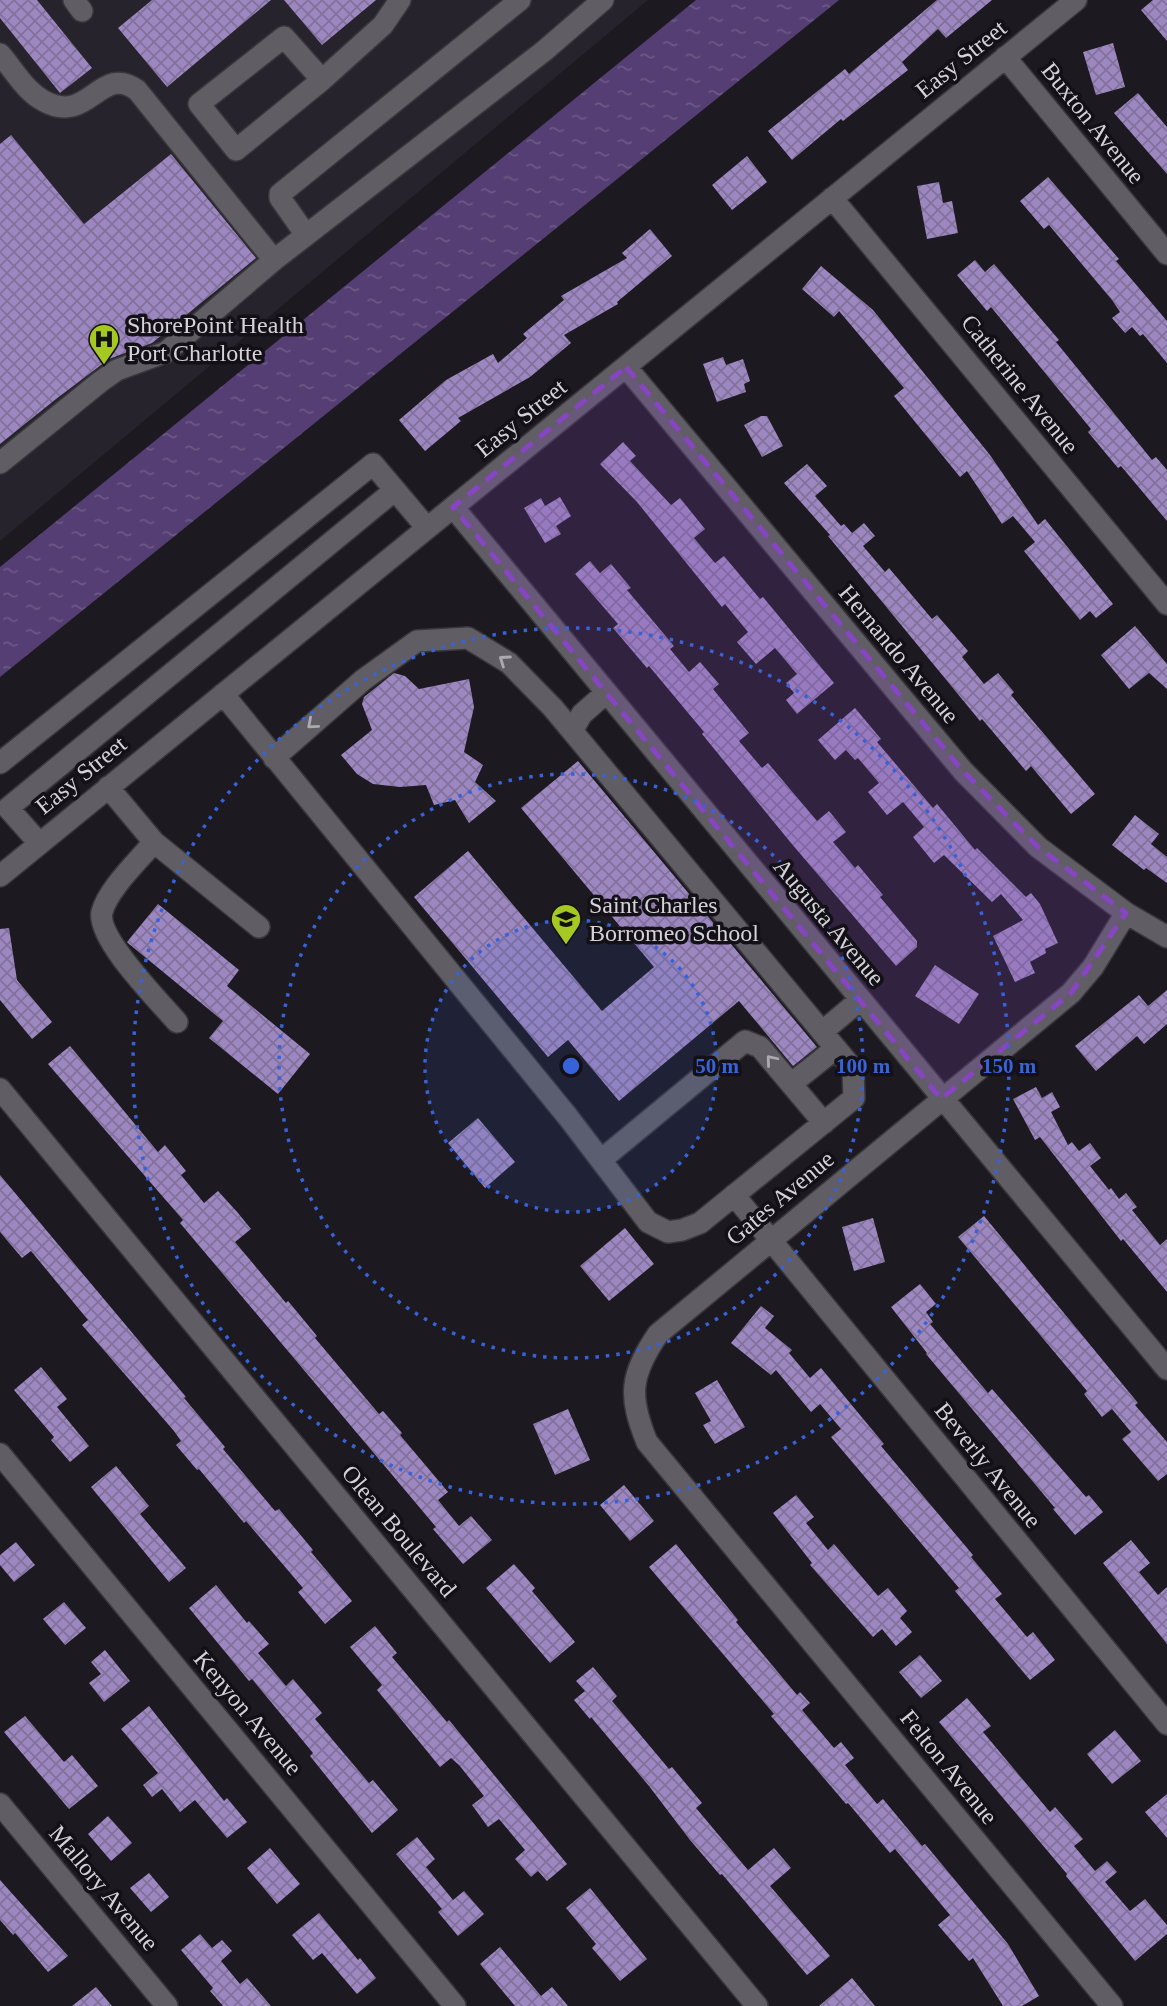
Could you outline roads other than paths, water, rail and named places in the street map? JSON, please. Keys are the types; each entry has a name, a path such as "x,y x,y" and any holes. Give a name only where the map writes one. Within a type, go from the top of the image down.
{"street":[{"path":"322,80 284,37 199,104 236,150 322,80 383,25 400,0"},
{"path":"306,235 280,198 281,194 520,0"},
{"path":"0,463 117,370 166,352 274,260 544,51 603,0"},
{"name":"Easy Street","path":"0,876 1076,0"},
{"path":"0,54 29,89 44,101 59,107 73,107 116,82 127,82 138,90 274,260"},
{"name":"Buxton Avenue","path":"1005,57 1167,254"},
{"name":"Catherine Avenue","path":"832,198 1167,604"},
{"name":"Hernando Avenue","path":"626,367 963,771 1038,847 1126,914 1167,937"},
{"path":"0,763 373,464 427,528"},
{"path":"40,844 4,803 395,490"},
{"name":"Augusta Avenue","path":"453,507 1167,1369"},
{"path":"223,694 274,758 601,1160 648,1222 668,1232 699,1223 854,1098 853,1069 553,708 509,663 468,638 417,641 363,680 274,758"},
{"path":"572,731 582,713 606,693"},
{"path":"108,787 154,842 259,927"},
{"path":"154,842 113,891 102,912 104,931 122,958 177,1022"},
{"name":"Gates Avenue","path":"746,1562 647,1442 635,1413 635,1382 642,1357 658,1334 1071,993 1093,967 1126,914"},
{"path":"822,1032 860,1000"},
{"path":"601,1160 746,1041 760,1047 824,1122"},
{"path":"791,1084 835,1049"},
{"name":"Olean Boulevard","path":"0,1089 757,2006"},
{"name":"Beverly Avenue","path":"734,1195 1167,1724"},
{"name":"Kenyon Avenue","path":"0,1454 455,2006"},
{"name":"Felton Avenue","path":"746,1562 1112,2006"},
{"name":"Mallory Avenue","path":"0,1804 167,2006"}],"water":[{"path":"696,0 839,0 0,677 0,567"}],"place":[{"name":"ShorePoint Health Port Charlotte","path":"104,366"},
{"name":"Saint Charles Borromeo School","path":"566,946"}]}
